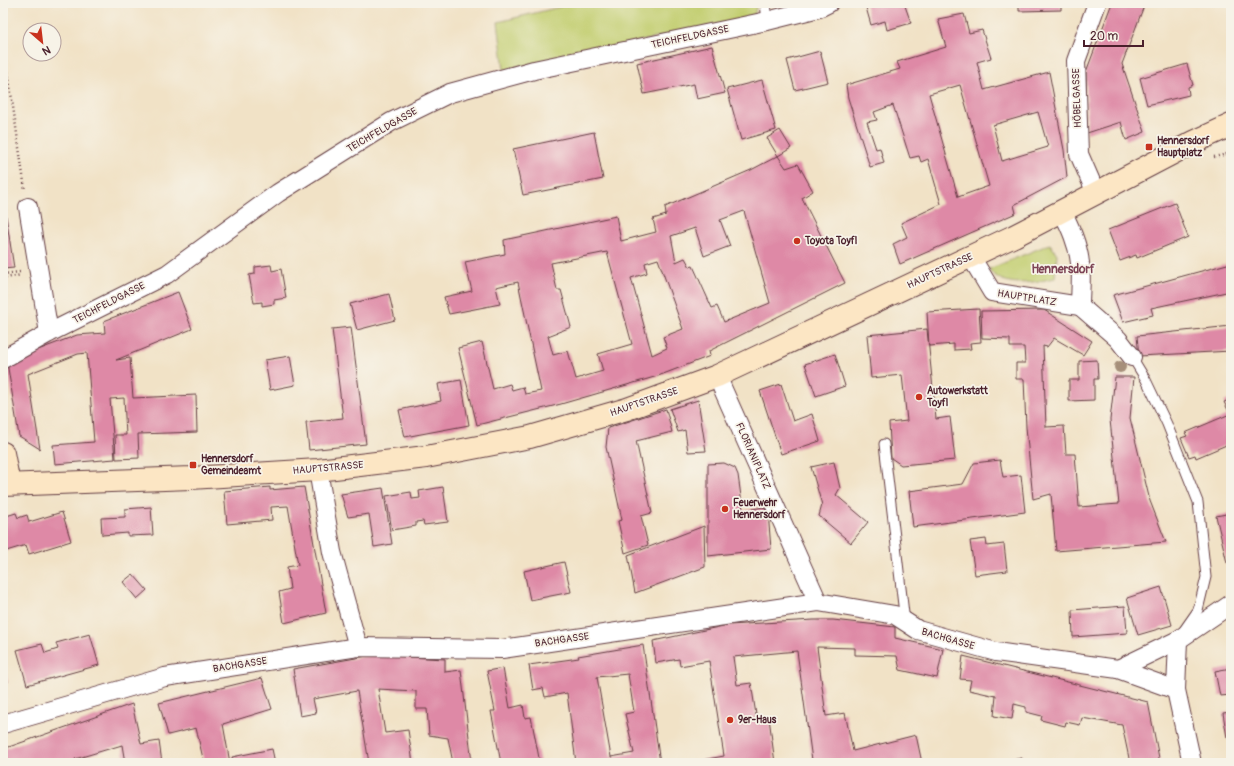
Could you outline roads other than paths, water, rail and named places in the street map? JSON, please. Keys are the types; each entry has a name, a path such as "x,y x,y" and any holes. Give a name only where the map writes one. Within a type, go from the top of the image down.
{"street":[{"name":"HÖBELGASSE","path":"1096,193 1079,154 1076,61 1097,3"},
{"name":"TEICHFELDGASSE","path":"3,359 49,333 167,274 278,193 391,122 450,93 534,70 767,21 820,5"},
{"name":"HAUPTSTRASSE","path":"6,485 191,478 318,470 426,457 530,437 627,409 717,376 971,257 1231,125"},
{"path":"28,207 49,333"},
{"path":"1062,211 1071,229 1079,254 1080,306 1118,338 1132,357"},
{"name":"HAUPTPLATZ","path":"971,257 992,292 1080,306"},
{"name":"FLORIANIPLATZ","path":"717,376 818,602"},
{"path":"3,453 6,485"},
{"path":"318,470 332,552 358,647"},
{"name":"BACHGASSE","path":"3,724 165,677 358,647 502,649 818,602 895,615 905,623 918,630 996,652 1118,669 1176,690"},
{"path":"1118,669 1178,640 1227,609"},
{"path":"1178,640 1176,690 1192,763"}],"lane":[{"path":"765,3 767,21"},
{"path":"1132,357 1146,380 1167,424 1198,502 1206,577 1198,610 1178,640"},
{"path":"884,444 905,623"}],"place":[{"name":"Hennersdorf Hauptplatz","path":"1149,147"},
{"name":"Toyota Toyfl","path":"797,241"},
{"name":"Autowerkstatt Toyfl","path":"919,397"},
{"name":"Hennersdorf Gemeindeamt","path":"193,465"},
{"name":"Feuerwehr Hennersdorf","path":"725,509"},
{"name":"9er-Haus","path":"730,720"}],"district":[{"name":"Hennersdorf","path":"1063,269"}]}
